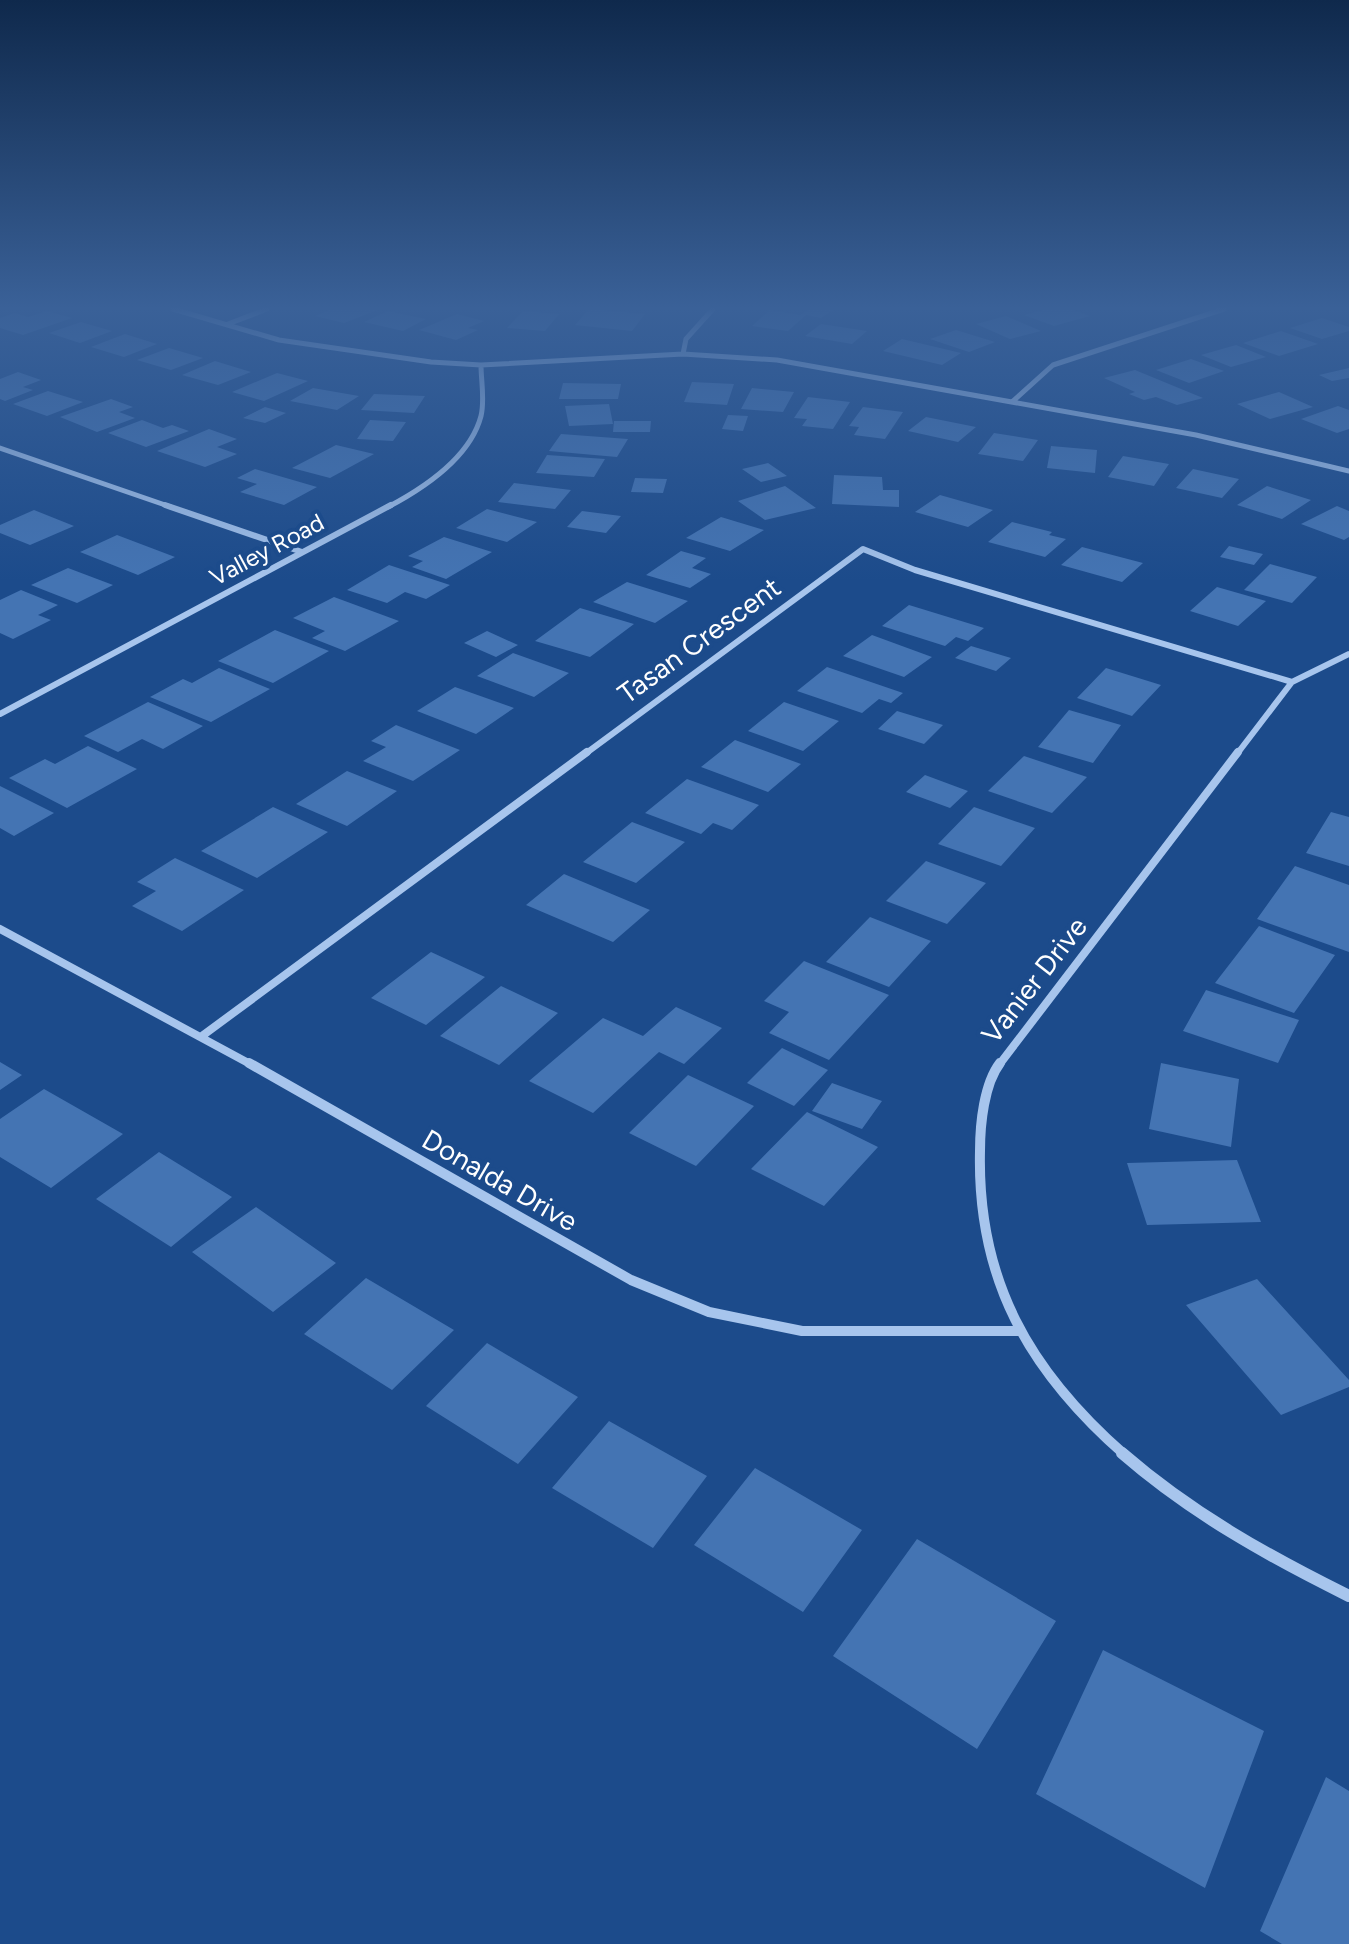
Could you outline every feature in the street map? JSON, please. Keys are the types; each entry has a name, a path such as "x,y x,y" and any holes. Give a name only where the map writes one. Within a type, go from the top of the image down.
{"street":[{"name":"Valley Road","path":"0,714 395,503 434,478 458,455 481,416 481,400"},
{"path":"1006,400 1196,435 1349,471"},
{"path":"0,448 302,552"},
{"name":"Tasan Crescent","path":"202,1036 863,549 915,570 1292,682"},
{"name":"Vanier Drive","path":"1349,654 1292,682 994,1071 980,1135 984,1213 996,1271 1019,1331 1075,1406 1153,1483 1264,1555 1349,1596"},
{"name":"Donalda Drive","path":"0,929 202,1036 631,1280 709,1312 802,1331 1019,1331"}],"building":[{"path":"25,400 83,402 47,416 13,404"},
{"path":"113,400 133,407 119,412 135,418 97,432 60,417"},
{"path":"292,400 353,400 337,410 290,401"},
{"path":"369,400 423,400 414,413 361,410"},
{"path":"685,400 729,400 727,405 684,402"},
{"path":"746,400 790,400 783,412 741,409"},
{"path":"806,400 850,402 833,429 802,426 807,419 794,418"},
{"path":"1163,400 1197,400 1177,405"},
{"path":"1252,400 1296,400 1313,407 1270,419 1237,404"},
{"path":"609,404 613,424 569,426 565,406"},
{"path":"1338,406 1349,410 1349,429 1337,433 1301,419"},
{"path":"265,407 286,413 265,423 243,418"},
{"path":"863,407 903,412 885,439 854,435 859,427 849,426"},
{"path":"728,415 748,416 743,431 722,429"},
{"path":"926,417 976,427 958,442 908,431"},
{"path":"142,420 163,428 172,425 189,431 146,447 108,433"},
{"path":"370,420 406,422 393,441 357,439"},
{"path":"614,421 651,421 650,432 613,432"},
{"path":"209,429 237,439 217,447 237,454 205,467 157,451"},
{"path":"994,433 1038,440 1023,461 978,454"},
{"path":"561,434 628,439 617,457 549,451"},
{"path":"336,445 374,454 330,478 292,468"},
{"path":"1051,446 1097,450 1095,473 1047,468"},
{"path":"547,455 605,459 594,477 536,473"},
{"path":"1123,456 1169,464 1154,486 1108,477"},
{"path":"768,463 787,476 761,482 742,469"},
{"path":"255,469 317,487 284,505 240,492 257,484 237,478"},
{"path":"1193,469 1239,479 1222,498 1176,488"},
{"path":"834,475 882,477 883,490 899,490 899,507 832,504"},
{"path":"635,478 667,479 663,493 631,492"},
{"path":"514,483 571,490 555,509 498,502"},
{"path":"785,486 816,508 765,520 738,501"},
{"path":"1267,486 1311,500 1282,519 1237,505"},
{"path":"940,495 993,510 968,527 915,512"},
{"path":"1337,506 1349,511 1349,537 1344,540 1301,524"},
{"path":"487,509 537,522 507,542 456,528"},
{"path":"34,510 74,526 30,545 0,533 0,525"},
{"path":"582,511 621,516 606,533 567,527"},
{"path":"721,517 764,530 730,551 686,538"},
{"path":"1012,522 1052,532 1049,535 1066,539 1045,557 988,542"},
{"path":"117,535 175,557 138,575 80,552"},
{"path":"444,537 492,552 446,579 412,567 423,561 408,556"},
{"path":"1229,546 1263,554 1254,565 1220,557"},
{"path":"1082,547 1143,563 1122,582 1061,565"},
{"path":"681,551 706,558 692,568 711,574 690,588 646,575"},
{"path":"1270,564 1317,577 1292,603 1244,590"},
{"path":"389,565 450,585 426,599 405,592 387,603 347,590"},
{"path":"68,568 113,585 77,603 31,585"},
{"path":"627,582 688,601 655,623 593,602"},
{"path":"1217,587 1266,601 1238,626 1190,611"},
{"path":"21,590 58,605 38,615 51,620 13,639 0,633 0,600"},
{"path":"334,597 399,621 345,651 312,638 325,631 293,618"},
{"path":"909,605 984,628 968,641 956,637 945,646 882,626"},
{"path":"580,608 634,624 590,657 535,641"},
{"path":"275,630 329,651 273,683 218,661"},
{"path":"487,631 518,645 496,657 464,643"},
{"path":"872,635 932,657 904,677 843,656"},
{"path":"971,646 1011,658 996,671 955,658"},
{"path":"513,653 569,673 534,697 477,676"},
{"path":"827,667 903,693 891,703 879,699 862,713 797,691"},
{"path":"219,668 270,689 211,722 150,697 183,679 192,683"},
{"path":"1106,668 1161,685 1132,716 1077,698"},
{"path":"455,687 514,708 476,734 417,711"},
{"path":"148,702 203,726 163,749 142,739 118,752 84,736"},
{"path":"784,702 839,721 803,751 748,731"},
{"path":"1069,710 1121,725 1093,763 1038,747"},
{"path":"897,711 943,725 924,744 878,729"},
{"path":"396,725 460,750 413,781 363,761 386,747 371,741"},
{"path":"735,740 801,764 768,792 701,767"},
{"path":"88,746 137,769 67,808 9,778 45,759 55,764"},
{"path":"1024,756 1087,777 1052,813 988,791"},
{"path":"347,771 397,791 347,826 296,804"},
{"path":"925,775 968,791 950,808 906,792"},
{"path":"687,779 759,805 732,830 713,823 701,834 645,813"},
{"path":"0,786 54,813 14,836 0,828"},
{"path":"273,807 328,832 257,878 201,851"},
{"path":"974,807 1035,828 1001,866 938,844"},
{"path":"1331,812 1349,817 1349,866 1306,853"},
{"path":"632,822 685,842 636,883 583,862"},
{"path":"175,858 244,890 182,931 132,906 156,891 137,882"},
{"path":"926,861 986,883 947,924 886,901"},
{"path":"1295,866 1349,885 1349,952 1257,919"},
{"path":"564,874 650,910 613,942 526,905"},
{"path":"870,917 931,941 889,987 826,962"},
{"path":"1259,926 1335,955 1294,1013 1215,983"},
{"path":"431,952 485,977 426,1025 371,998"},
{"path":"804,961 889,995 829,1060 769,1033 789,1012 764,1001"},
{"path":"501,986 558,1013 499,1065 440,1036"},
{"path":"1206,990 1299,1020 1278,1063 1183,1031"},
{"path":"676,1007 722,1028 684,1064 659,1052 593,1113 529,1081 603,1018 643,1036"},
{"path":"782,1048 828,1070 794,1106 747,1083"},
{"path":"0,1062 22,1075 0,1090"},
{"path":"1161,1063 1239,1079 1231,1147 1149,1129"},
{"path":"688,1075 754,1106 696,1166 629,1133"},
{"path":"832,1083 882,1101 862,1129 812,1111"},
{"path":"44,1089 123,1134 51,1188 0,1157 0,1119"},
{"path":"807,1112 878,1147 824,1206 751,1169"},
{"path":"159,1152 232,1197 171,1247 96,1199"},
{"path":"1237,1160 1261,1222 1147,1225 1127,1163"},
{"path":"256,1207 336,1263 273,1312 192,1252"},
{"path":"366,1278 454,1330 392,1390 304,1334"},
{"path":"1257,1279 1349,1380 1349,1387 1281,1415 1186,1305"},
{"path":"487,1343 578,1397 518,1464 426,1406"},
{"path":"609,1421 707,1476 653,1548 552,1488"},
{"path":"755,1468 862,1530 803,1612 694,1545"},
{"path":"917,1539 1056,1621 977,1749 833,1656"},
{"path":"1103,1650 1264,1731 1205,1888 1036,1794"},
{"path":"1326,1777 1349,1791 1349,1944 1282,1944 1260,1931"}]}
